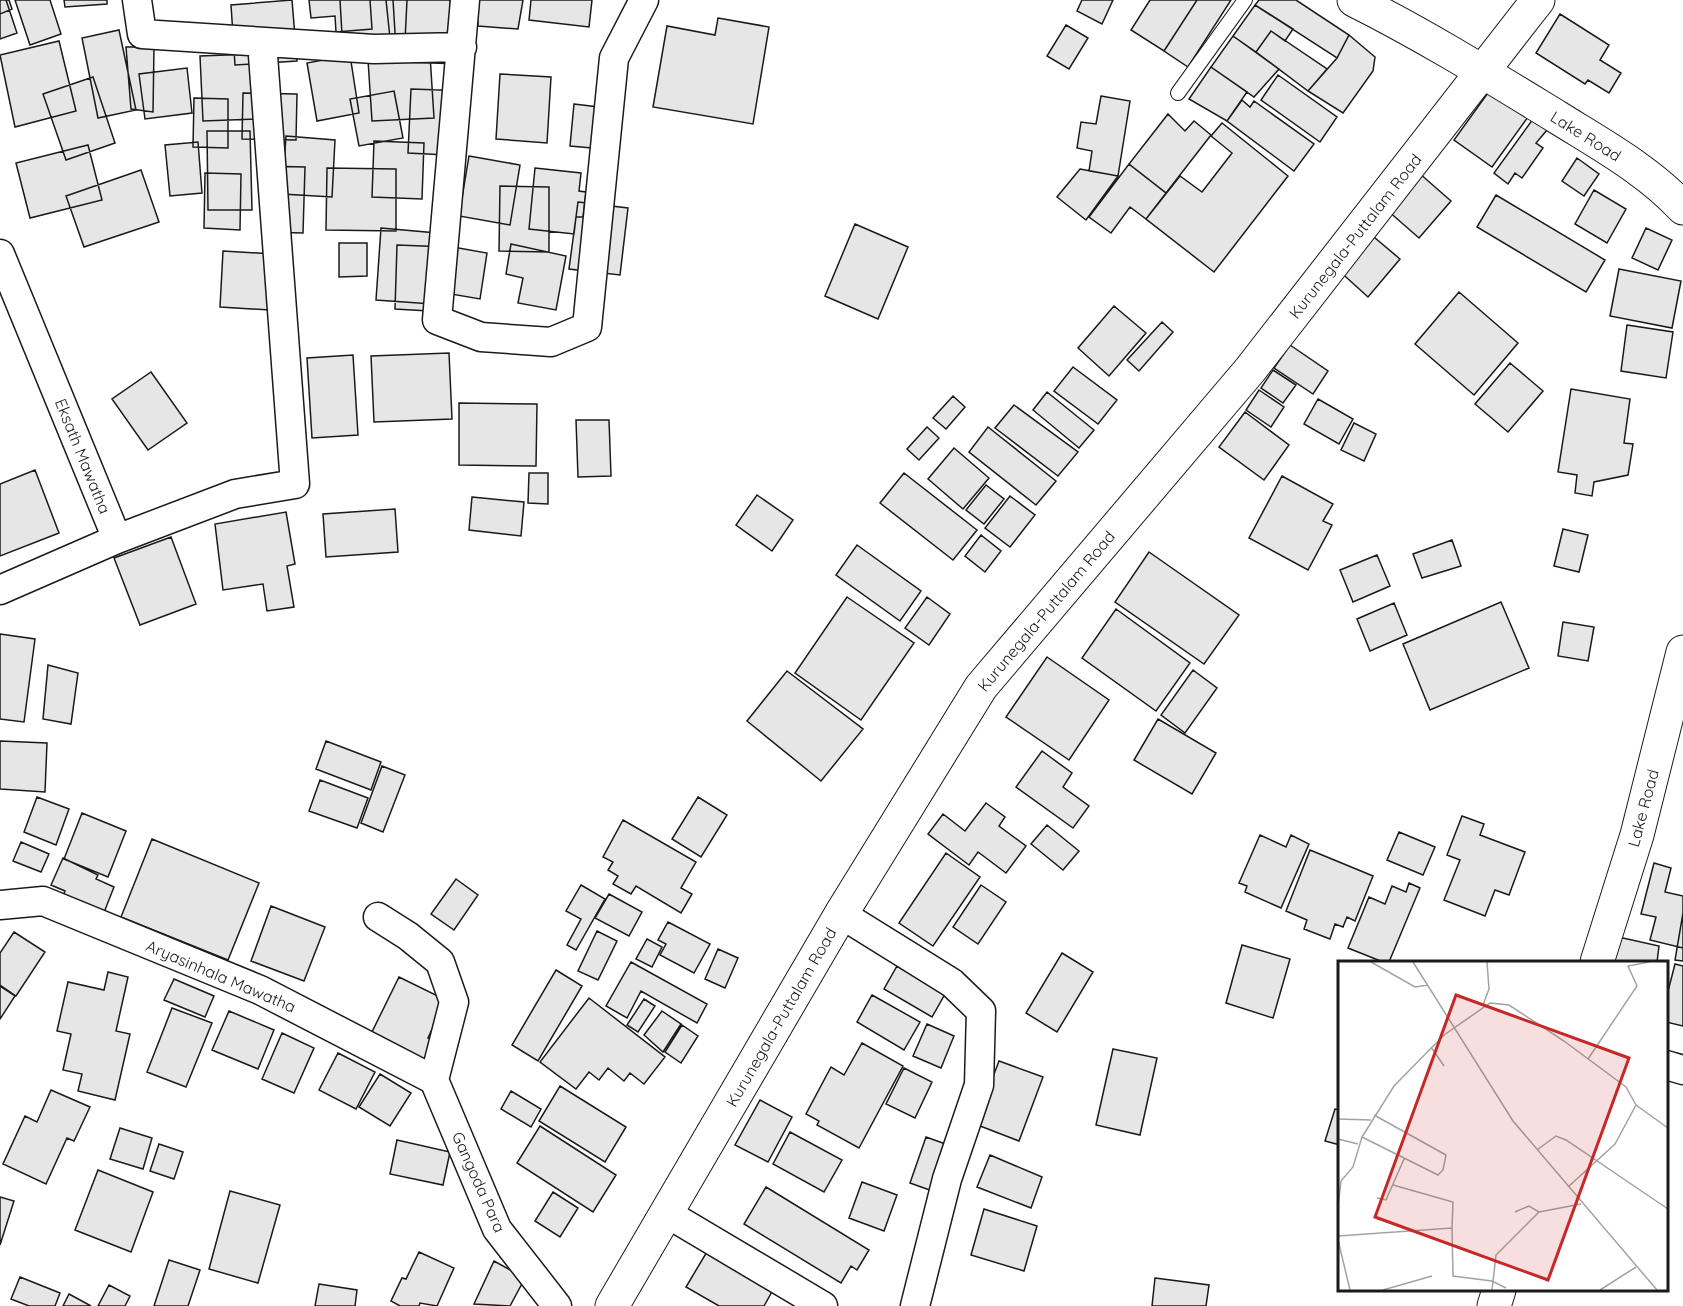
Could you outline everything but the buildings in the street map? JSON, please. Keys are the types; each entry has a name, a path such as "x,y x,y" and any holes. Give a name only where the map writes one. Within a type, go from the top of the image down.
{"main road":[{"name":"Lake Road","path":"1354,0 1484,72 1620,156 1659,185 1683,207"},
{"name":"Kurunegala-Puttalam Road","path":"612,1306 668,1214 841,914 981,687 1250,370 1538,0"},
{"name":"Lake Road","path":"1598,961 1637,835 1683,652"},
{"path":"1494,1306 1499,1291"}],"street":[{"path":"136,0 142,34 374,49 462,48"},
{"path":"465,0 437,320 481,337 551,342 587,327 614,58 644,0"},
{"path":"0,590 117,539 235,495 295,484 262,42"},
{"name":"Eksath Mawatha","path":"0,254 117,539"},
{"name":"Aryasinhala Mawatha","path":"0,905 43,901 260,990 434,1080"},
{"path":"841,914 952,983 981,1011 979,1085 947,1179 915,1306"},
{"path":"378,917 408,936 440,962 454,1002 434,1080"},
{"path":"1668,1066 1683,1070"},
{"name":"Gangoda Para","path":"434,1080 497,1229 557,1306"},
{"path":"668,1214 823,1306"}],"lane":[{"path":"1178,93 1245,0"}]}
